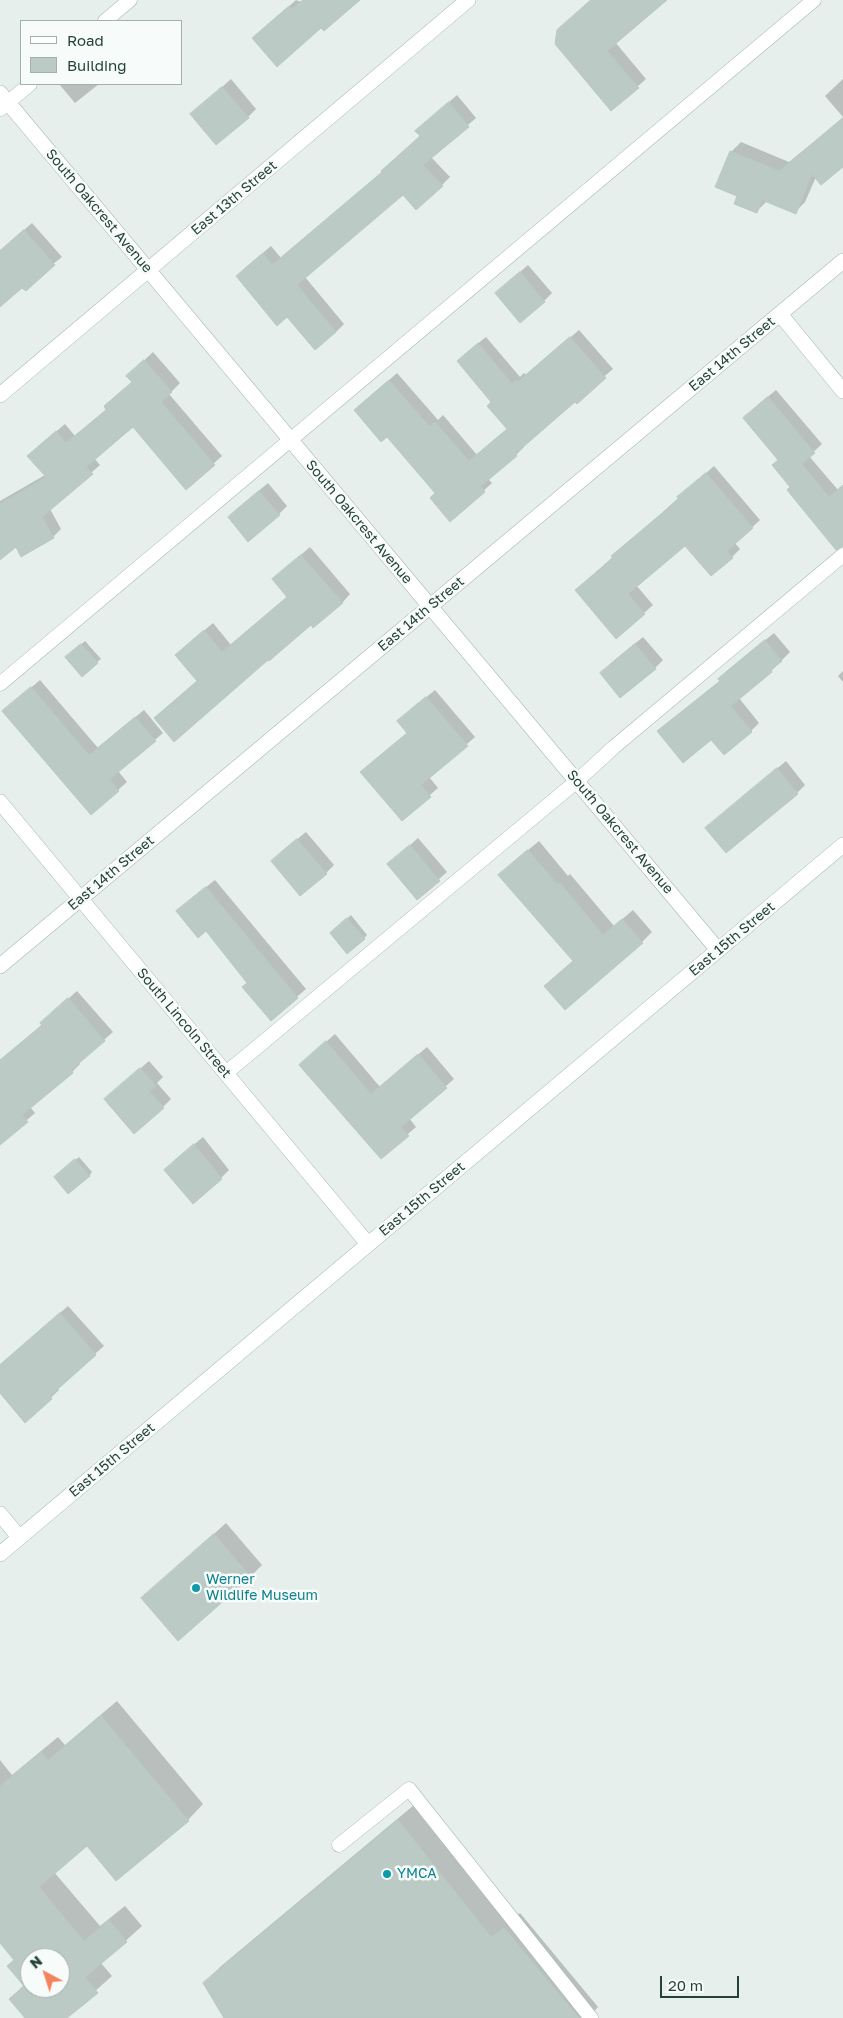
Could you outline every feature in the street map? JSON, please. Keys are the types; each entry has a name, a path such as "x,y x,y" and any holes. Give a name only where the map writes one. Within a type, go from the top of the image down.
{"street":[{"name":"East 13th Street","path":"0,395 468,0"},
{"name":"South Oakcrest Avenue","path":"3,102 148,270 718,950"},
{"name":"East 14th Street","path":"0,966 843,261"},
{"path":"780,314 843,391"},
{"name":"South Lincoln Street","path":"0,802 368,1244"},
{"name":"East 15th Street","path":"0,1554 843,845"},
{"path":"0,1514 19,1537"}],"lane":[{"path":"106,20 130,0"},
{"path":"0,684 814,0"},
{"path":"3,102 28,85"},
{"path":"226,1073 577,782 614,747 843,556"},
{"path":"340,1845 409,1789 591,2018"}],"building":[{"path":"303,0 360,0 324,31 321,28 277,67 252,38 289,6 292,9"},
{"path":"591,0 667,0 607,51 639,88 611,111 555,44 557,30"},
{"path":"222,87 249,118 216,145 190,114"},
{"path":"449,102 469,127 423,165 443,186 416,210 403,195 297,285 336,332 315,350 287,317 277,326 236,276 263,253 272,265 382,172 420,136 415,131"},
{"path":"843,118 843,167 821,185 812,174 796,214 762,200 757,213 734,204 737,196 715,187 730,151 779,171"},
{"path":"24,230 55,265 26,291 22,288 0,307 0,251"},
{"path":"520,272 545,302 520,323 495,293"},
{"path":"570,337 606,378 515,454 517,456 481,486 485,492 450,522 430,498 435,493 387,437 381,442 354,410 389,380 429,426 435,422 469,461 507,429 487,406 491,402 457,361 478,343 512,384 516,380 517,382"},
{"path":"144,360 172,392 161,402 215,465 186,490 133,427 86,467 93,474 42,517 54,538 21,557 16,547 0,560 0,504 46,477 27,456 56,431 66,443 106,410 104,406 132,382 126,376"},
{"path":"768,397 815,453 802,464 829,497 843,485 843,546 836,550 787,490 790,487 772,465 778,460 743,418"},
{"path":"706,473 753,528 727,551 733,558 711,576 685,546 628,594 645,614 616,639 575,590"},
{"path":"259,491 280,515 248,542 228,517"},
{"path":"301,555 343,603 313,628 311,625 268,660 174,742 154,718 197,681 175,655 204,630 222,652 287,597 272,579"},
{"path":"765,640 782,661 771,670 772,672 731,706 752,732 724,755 711,740 683,763 657,731 720,681 718,679"},
{"path":"81,644 98,663 82,677 65,657"},
{"path":"635,644 656,669 620,698 600,673"},
{"path":"31,687 89,755 135,717 156,741 110,779 119,791 91,815 2,711"},
{"path":"426,697 468,746 421,785 431,797 402,821 360,772 407,733 397,721"},
{"path":"777,768 798,794 726,853 705,828"},
{"path":"297,839 327,874 300,896 271,861"},
{"path":"410,845 440,881 417,900 387,864"},
{"path":"528,850 558,885 560,883 603,935 622,919 643,943 565,1010 544,986 573,961 498,875"},
{"path":"206,887 298,998 271,1021 242,987 247,983 206,931 198,938 176,911"},
{"path":"347,918 365,939 347,954 330,933"},
{"path":"68,998 105,1041 71,1070 73,1073 22,1115 28,1122 0,1145 0,1060 42,1025 40,1023"},
{"path":"326,1041 371,1094 418,1054 447,1088 401,1127 409,1136 381,1159 299,1065"},
{"path":"140,1068 156,1086 149,1091 164,1108 134,1134 104,1099"},
{"path":"194,1144 222,1179 193,1204 164,1170"},
{"path":"75,1159 90,1176 68,1194 54,1177"},
{"path":"60,1313 96,1355 50,1396 52,1399 25,1423 0,1393 0,1365"},
{"name":"Werner Wildlife Museum","path":"214,1534 251,1577 178,1641 141,1598"},
{"path":"101,1716 189,1821 116,1881 87,1846 39,1887 84,1941 109,1920 127,1942 85,1977 98,1993 67,2018 25,2018 9,1999 20,1989 20,1998 70,1998 70,1948 20,1948 20,1981 7,1966 14,1960 0,1943 0,1786 41,1752 48,1760"},
{"name":"YMCA","path":"398,1820 491,1937 504,1928 579,2018 224,2018 203,1983"}],"place":[{"name":"Werner Wildlife Museum","path":"196,1588"},
{"name":"YMCA","path":"387,1874"}]}
